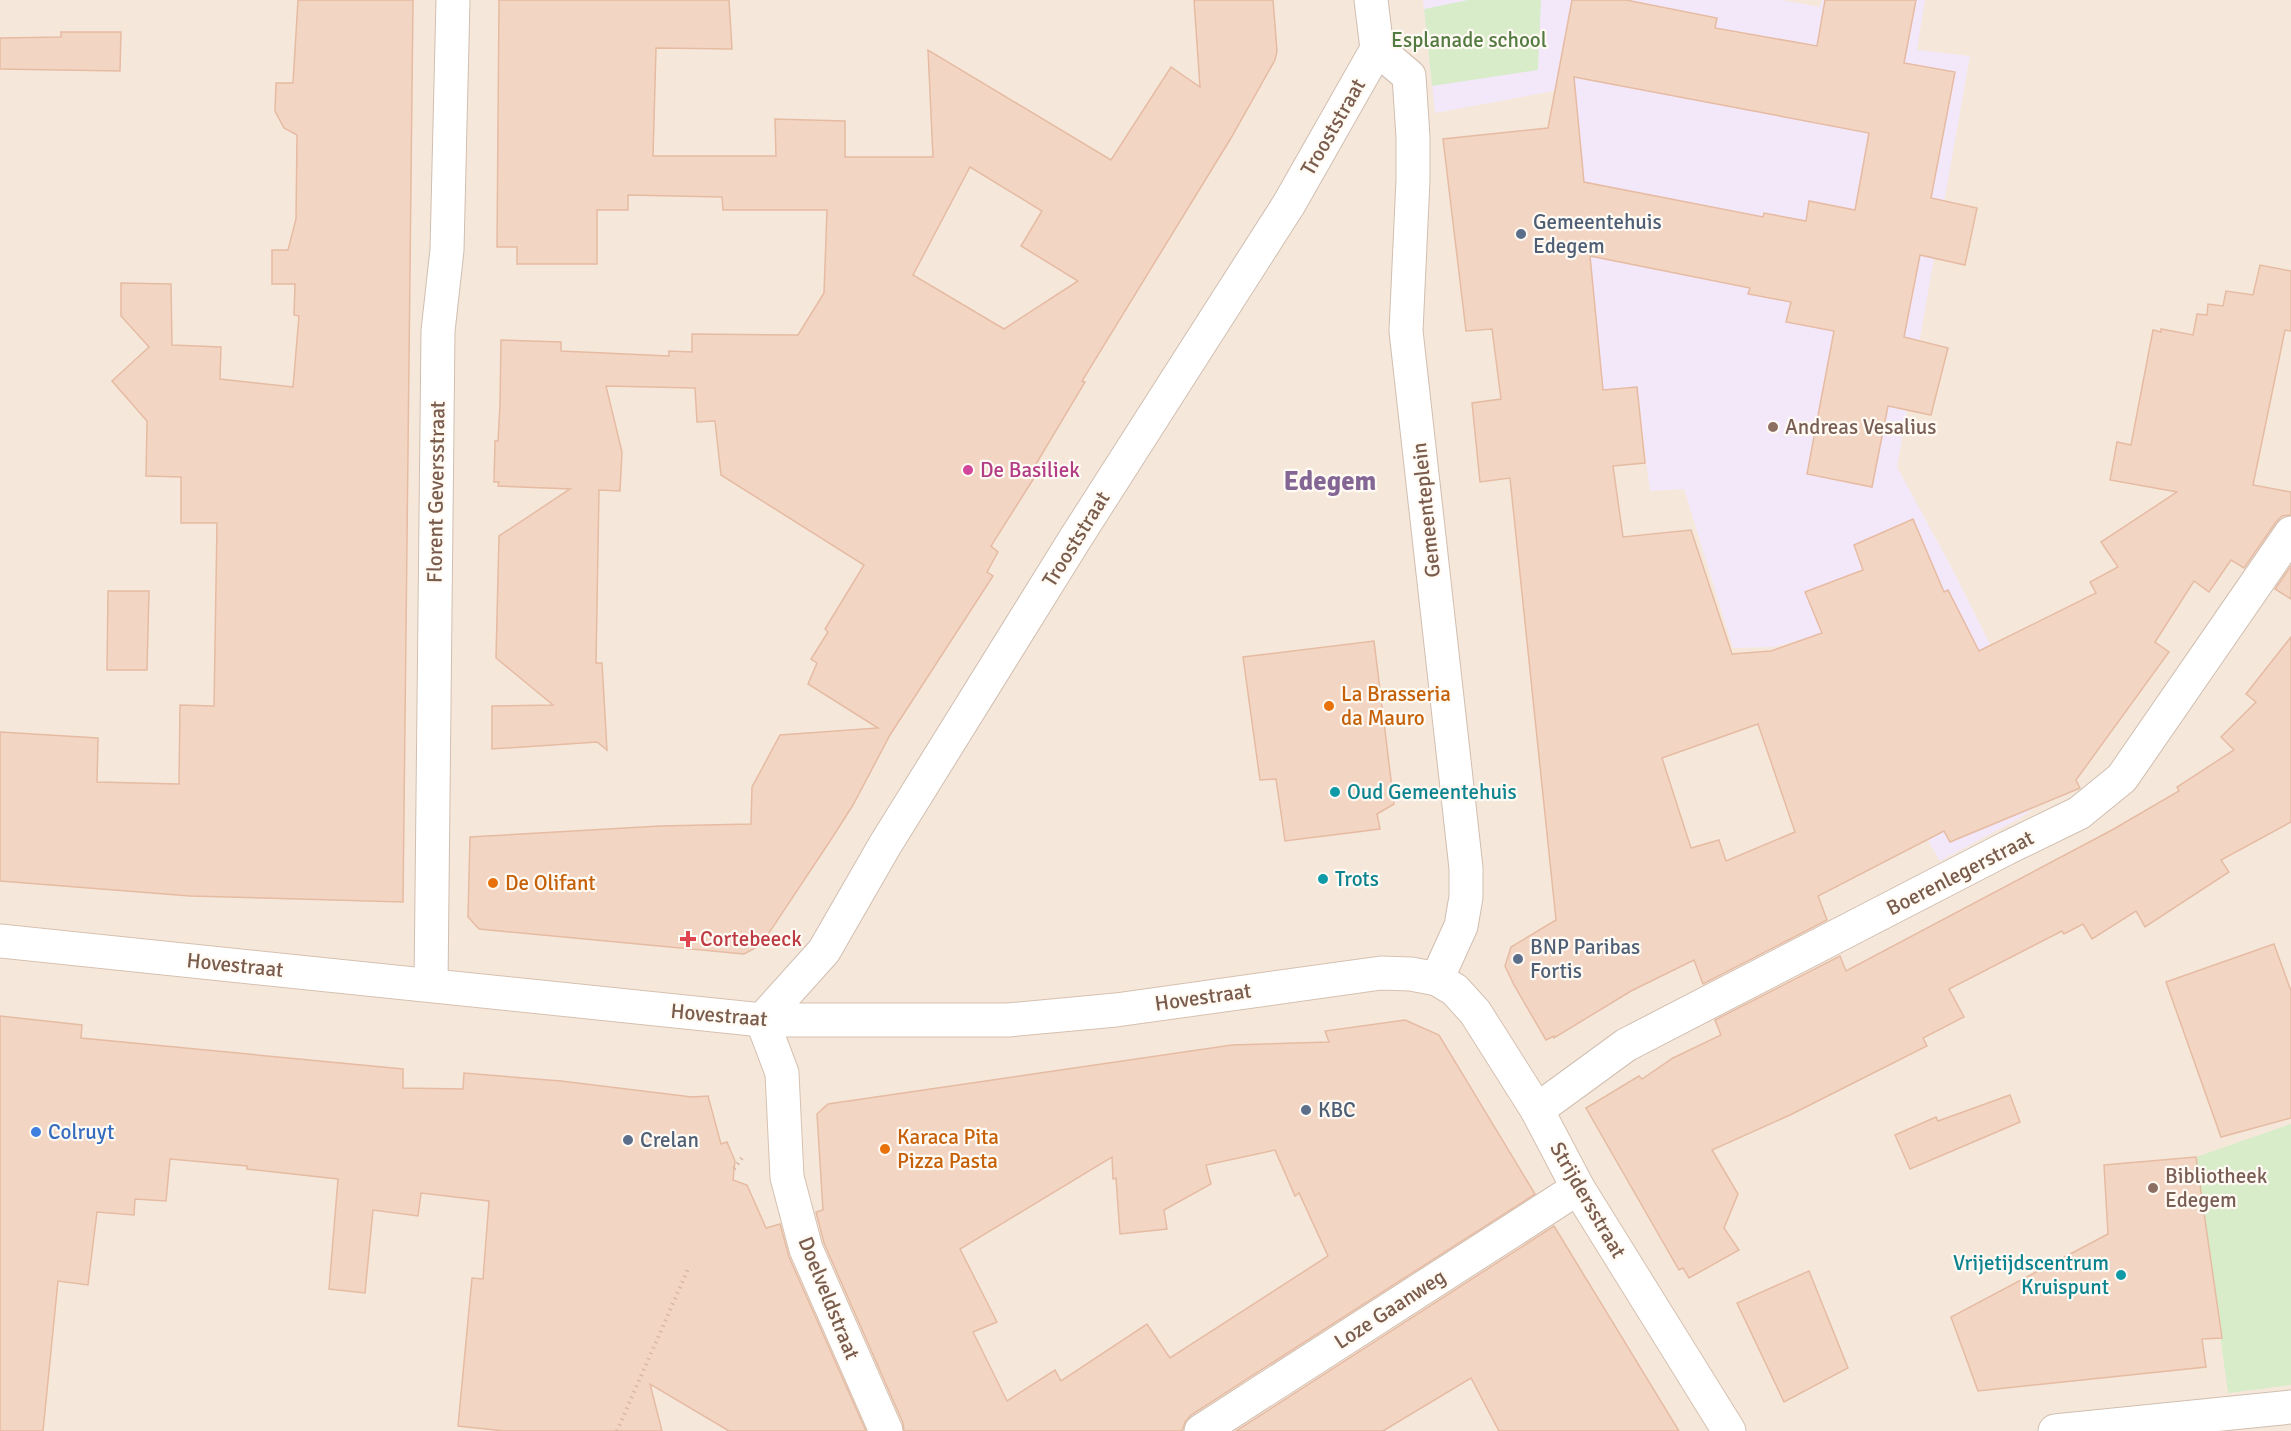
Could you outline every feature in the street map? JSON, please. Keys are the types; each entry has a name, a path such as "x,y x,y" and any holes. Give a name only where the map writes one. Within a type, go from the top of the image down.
{"street":[{"name":"Florent Geversstraat","path":"431,985 438,331 447,250 453,0"},
{"path":"1371,0 1377,49"},
{"name":"Gemeenteplein","path":"1377,49 1409,76 1413,169 1406,331 1466,868 1466,897 1461,926 1437,979"},
{"name":"Trooststraat","path":"762,1020 824,951 885,845 1069,549 1289,204 1377,49"},
{"name":"Boerenlegerstraat","path":"1537,1110 1626,1045 2079,813 2122,778 2291,533"},
{"name":"Hovestraat","path":"0,941 762,1020 1008,1020 1116,1010 1381,973 1411,974 1437,979"},
{"name":"Strijdersstraat","path":"1437,979 1455,990 1475,1012 1537,1110 1578,1188 1729,1431"},
{"name":"Doelveldstraat","path":"762,1020 782,1073 787,1177 806,1249 886,1431"},
{"name":"Loze Gaanweg","path":"1201,1431 1578,1188"},
{"path":"2055,1431 2291,1407"}],"path":[{"path":"617,1431 688,1269"}],"shaded area":[{"path":"0,0 2291,0 2291,1431 0,1431"},
{"name":"Andreas Vesalius","path":"1423,0 1781,0 1820,7 1822,0 1925,0 1917,50 1970,56 1897,467 1955,574 2010,685 2075,778 2020,818 1940,861 1931,846 1876,721 1846,733 1806,638 1774,647 1733,648 1684,489 1650,491 1637,387 1603,390 1578,125 1570,88 1435,113"}],"green space":[{"name":"Esplanade school","path":"1468,0 1541,0 1538,70 1432,86 1424,9"},
{"path":"2291,1124 2291,1385 2228,1393 2196,1157"}],"building":[{"path":"298,0 413,0 403,902 190,896 0,881 0,732 98,738 97,782 179,784 180,705 214,706 217,523 181,523 181,477 146,476 147,421 112,381 149,347 121,316 121,283 171,284 172,345 221,347 220,379 293,387 299,316 294,315 295,284 272,284 272,250 288,250 296,219 297,135 284,128 275,111 276,83 293,83"},
{"path":"499,0 729,0 732,49 656,48 653,156 776,156 775,119 845,121 845,157 933,157 928,50 1111,160 1171,67 1200,87 1194,0 1273,0 1277,51 1275,60 1231,138 1082,381 1085,382 1036,464 1041,467 991,546 998,552 987,572 993,576 890,735 853,805 832,838 761,945 744,954 479,929 468,917 470,837 660,826 751,824 752,787 780,735 878,728 808,684 817,663 811,659 828,632 825,629 864,565 721,475 715,421 697,422 695,388 606,386 622,452 620,491 599,490 596,663 602,663 607,750 597,742 492,749 492,706 553,705 496,658 499,536 570,489 498,486 499,482 494,482 495,441 498,441 500,405 501,340 561,342 561,351 669,356 669,351 692,352 692,334 798,335 824,293 827,210 723,210 722,197 628,195 628,210 597,210 597,264 517,264 517,247 497,247","holes":["970,167 1042,211 1021,246 1078,281 1004,329 913,275"]},
{"path":"1572,0 1626,0 1717,18 1715,28 1817,46 1825,0 1916,0 1904,63 1955,72 1931,198 1977,208 1965,265 1920,255 1904,337 1948,348 1931,415 1888,406 1872,487 1807,474 1834,331 1786,322 1791,302 1748,294 1750,288 1590,256 1603,390 1637,387 1645,463 1613,466 1623,537 1691,530 1732,654 1771,651 1822,633 1805,592 1863,570 1854,545 1913,519 1944,592 1948,590 1979,651 2096,593 2090,582 2118,567 2101,542 2177,492 2110,480 2117,442 2131,445 2153,330 2161,332 2161,329 2193,335 2197,314 2207,315 2208,304 2223,306 2226,291 2253,295 2260,265 2291,271 2291,331 2285,330 2253,485 2291,492 2291,515 2282,516 2276,522 2244,568 2231,560 2209,592 2194,581 2155,642 2169,652 2076,780 2080,788 1950,842 1944,831 1818,896 1827,920 1703,984 1694,960 1631,991 1554,1038 1554,1036 1546,1040 1505,966 1511,947 1556,920 1510,478 1480,482 1472,403 1501,399 1492,329 1466,331 1443,139 1548,128","holes":["1574,77 1869,133 1855,210 1809,201 1806,221 1764,213 1763,217 1584,182","1758,724 1795,832 1726,861 1719,840 1691,848 1662,758"]},
{"path":"61,32 121,32 120,71 0,69 0,38 61,37"},
{"path":"2291,566 2291,599 2275,589"},
{"path":"108,591 149,591 147,670 107,670"},
{"path":"2291,637 2291,822 2221,860 2229,872 2145,927 2136,911 2092,939 2083,924 2064,934 2062,931 1949,989 1964,1017 1923,1038 1927,1046 1790,1115 1712,1150 1738,1194 1724,1228 1739,1250 1689,1278 1683,1268 1679,1270 1586,1108 1639,1076 1642,1079 1673,1058 1721,1035 1715,1020 1840,956 1846,971 2112,830 2179,791 2177,787 2234,750 2221,737 2256,702 2246,694"},
{"path":"1374,641 1394,804 1377,814 1380,829 1285,841 1276,779 1260,780 1243,657"},
{"path":"2274,944 2291,991 2291,1118 2221,1137 2166,982"},
{"path":"0,1016 82,1025 81,1038 403,1069 403,1088 463,1089 464,1073 561,1081 692,1097 708,1096 721,1144 727,1142 735,1161 733,1180 747,1185 766,1228 780,1224 789,1257 866,1431 729,1431 650,1384 662,1431 504,1431 458,1426 472,1278 483,1279 489,1201 421,1193 418,1216 373,1210 365,1293 329,1289 338,1179 247,1169 247,1166 170,1159 166,1201 135,1199 134,1215 97,1212 88,1285 58,1281 43,1431 0,1431"},
{"path":"1405,1020 1439,1035 1535,1194 1191,1415 1182,1431 904,1431 903,1423 824,1243 816,1212 823,1210 817,1114 828,1104 1232,1045 1329,1042 1325,1031","holes":["1275,1150 1295,1196 1299,1193 1328,1256 1170,1358 1147,1324 1061,1381 1055,1370 1007,1401 973,1332 997,1322 960,1249 1112,1157 1113,1179 1116,1178 1120,1234 1167,1229 1164,1210 1211,1184 1206,1165"]},
{"path":"2010,1095 2020,1122 1910,1169 1895,1135 1936,1117 1938,1121"},
{"name":"Vrijetijdscentrum Kruispunt","path":"2196,1157 2222,1338 2202,1339 2206,1367 1978,1391 1951,1317 2108,1234 2104,1165"},
{"path":"1554,1226 1679,1431 1499,1431 1471,1378 1383,1431 1236,1431"},
{"path":"1809,1271 1848,1368 1784,1402 1737,1303"}],"place":[{"name":"Gemeentehuis Edegem","path":"1521,234"},
{"name":"Andreas Vesalius","path":"1773,427"},
{"name":"De Basiliek","path":"968,470"},
{"name":"La Brasseria da Mauro","path":"1329,706"},
{"name":"Oud Gemeentehuis","path":"1335,792"},
{"name":"Trots","path":"1323,879"},
{"name":"De Olifant","path":"493,883"},
{"name":"Cortebeeck","path":"688,939"},
{"name":"BNP Paribas Fortis","path":"1518,959"},
{"name":"KBC","path":"1306,1110"},
{"name":"Colruyt","path":"36,1132"},
{"name":"Crelan","path":"628,1140"},
{"name":"Karaca Pita Pizza Pasta","path":"885,1149"},
{"name":"Bibliotheek Edegem","path":"2153,1188"},
{"name":"Vrijetijdscentrum Kruispunt","path":"2121,1275"}],"district":[{"name":"Edegem","path":"1330,481"}]}
